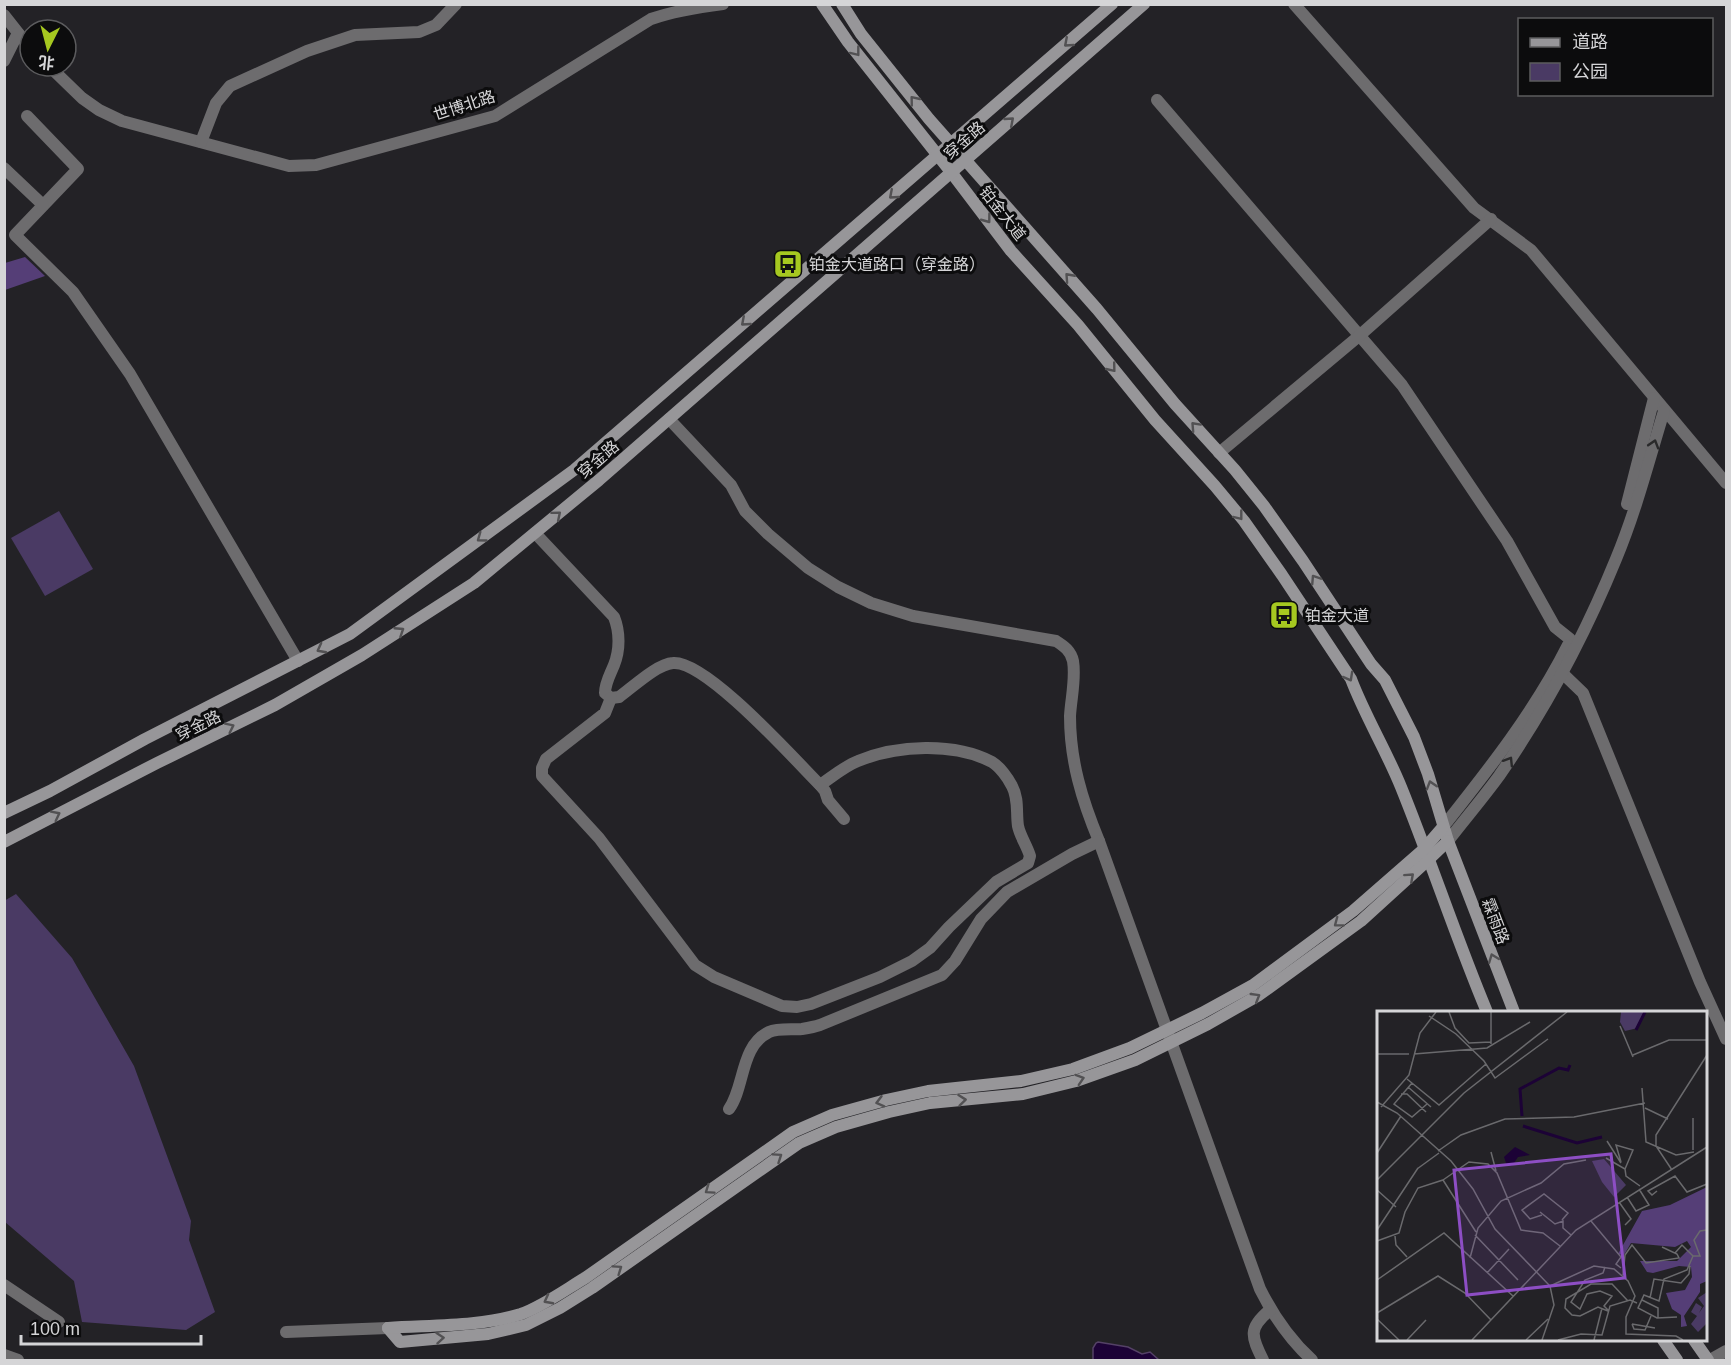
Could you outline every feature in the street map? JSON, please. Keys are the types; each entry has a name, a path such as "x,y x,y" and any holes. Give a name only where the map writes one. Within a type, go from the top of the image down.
{"main road":[{"name":"铂金大道","path":"822,4 848,42 1011,251 1078,325 1155,420 1244,521 1351,679 1393,769 1426,855"},
{"name":"铂金大道","path":"842,4 861,34 929,119 1097,309 1175,404 1264,506 1371,664 1385,680 1414,737 1428,774 1448,841"},
{"name":"穿金路","path":"4,813 350,634 574,470 1112,4"},
{"name":"穿金路","path":"4,842 275,705 362,655 474,584 669,419 1144,4"},
{"path":"1426,855 1443,827"},
{"path":"388,1328 486,1322 522,1313 585,1278 793,1132 832,1115 928,1091 1021,1081 1073,1069 1168,1036 1253,985 1426,855 1448,841"},
{"name":"霖雨路","path":"1448,841 1514,1011"},
{"path":"1426,855 1487,1011"},
{"path":"1664,1341 1677,1360"},
{"path":"1695,1341 1709,1360"}],"street":[{"path":"201,142 216,103 230,86 307,51 356,34 418,32 436,25 456,4"},
{"name":"世博北路","path":"61,78 82,98 99,110 122,121 289,166 316,165 495,116 651,19 666,14 723,4"},
{"path":"1294,4 1474,208 1532,250 1726,483"},
{"path":"4,15 18,33 4,61"},
{"path":"1157,100 1402,385 1507,541 1555,627 1570,639"},
{"path":"27,116 78,169 15,235 72,292 130,374 298,661"},
{"path":"4,168 43,205"},
{"path":"1219,453 1359,336 1491,219"},
{"path":"1443,827 1560,670 1570,639 1609,555 1631,493 1654,398"},
{"path":"1448,841 1498,777 1594,609 1617,557 1664,411"},
{"path":"669,419 731,485 745,511 768,534 808,568 838,587 871,603 913,616 1056,641 1065,647 1073,658 1070,717 1073,762 1084,805 1260,1289 1270,1310 1290,1339 1312,1360"},
{"path":"535,534 614,617 619,629 618,644 615,662 605,685 605,693 611,698 619,697 660,667 673,663 684,664 698,670 726,691 820,785 828,800 844,819"},
{"path":"1560,670 1583,693 1700,982 1726,1039"},
{"path":"611,698 605,713 546,759 542,768 543,776 599,838 695,965 714,977 782,1006 797,1007 811,1004 880,977 912,961 930,948 996,882 1028,863 1030,856 1019,829 1017,799 1012,786 1000,768 992,762 964,752 942,748 881,753 856,762 820,785"},
{"path":"729,1109 735,1101 751,1049 759,1039 770,1032 805,1029 820,1025 942,975 955,961 981,919 1007,892 1099,841"},
{"path":"4,1285 59,1322"},
{"path":"1263,1360 1253,1341 1254,1328 1260,1318 1270,1310"},
{"path":"286,1332 388,1328"},
{"path":"1709,1360 1726,1351"},
{"path":"4,1355 18,1360"}],"green space":[{"path":"59,511 93,569 45,596 11,538"},
{"path":"16,894 72,958 134,1066 191,1221 189,1240 215,1312 186,1330 82,1322 74,1281 5,1222 4,901"}],"shaded area":[{"path":"25,257 45,276 5,290 5,263"},
{"path":"1098,1342 1128,1347 1142,1354 1150,1352 1159,1360 1093,1360 1093,1348"}],"place":[{"name":"铂金大道路口（穿金路）","path":"788,264"},
{"name":"铂金大道","path":"1284,615"}]}
